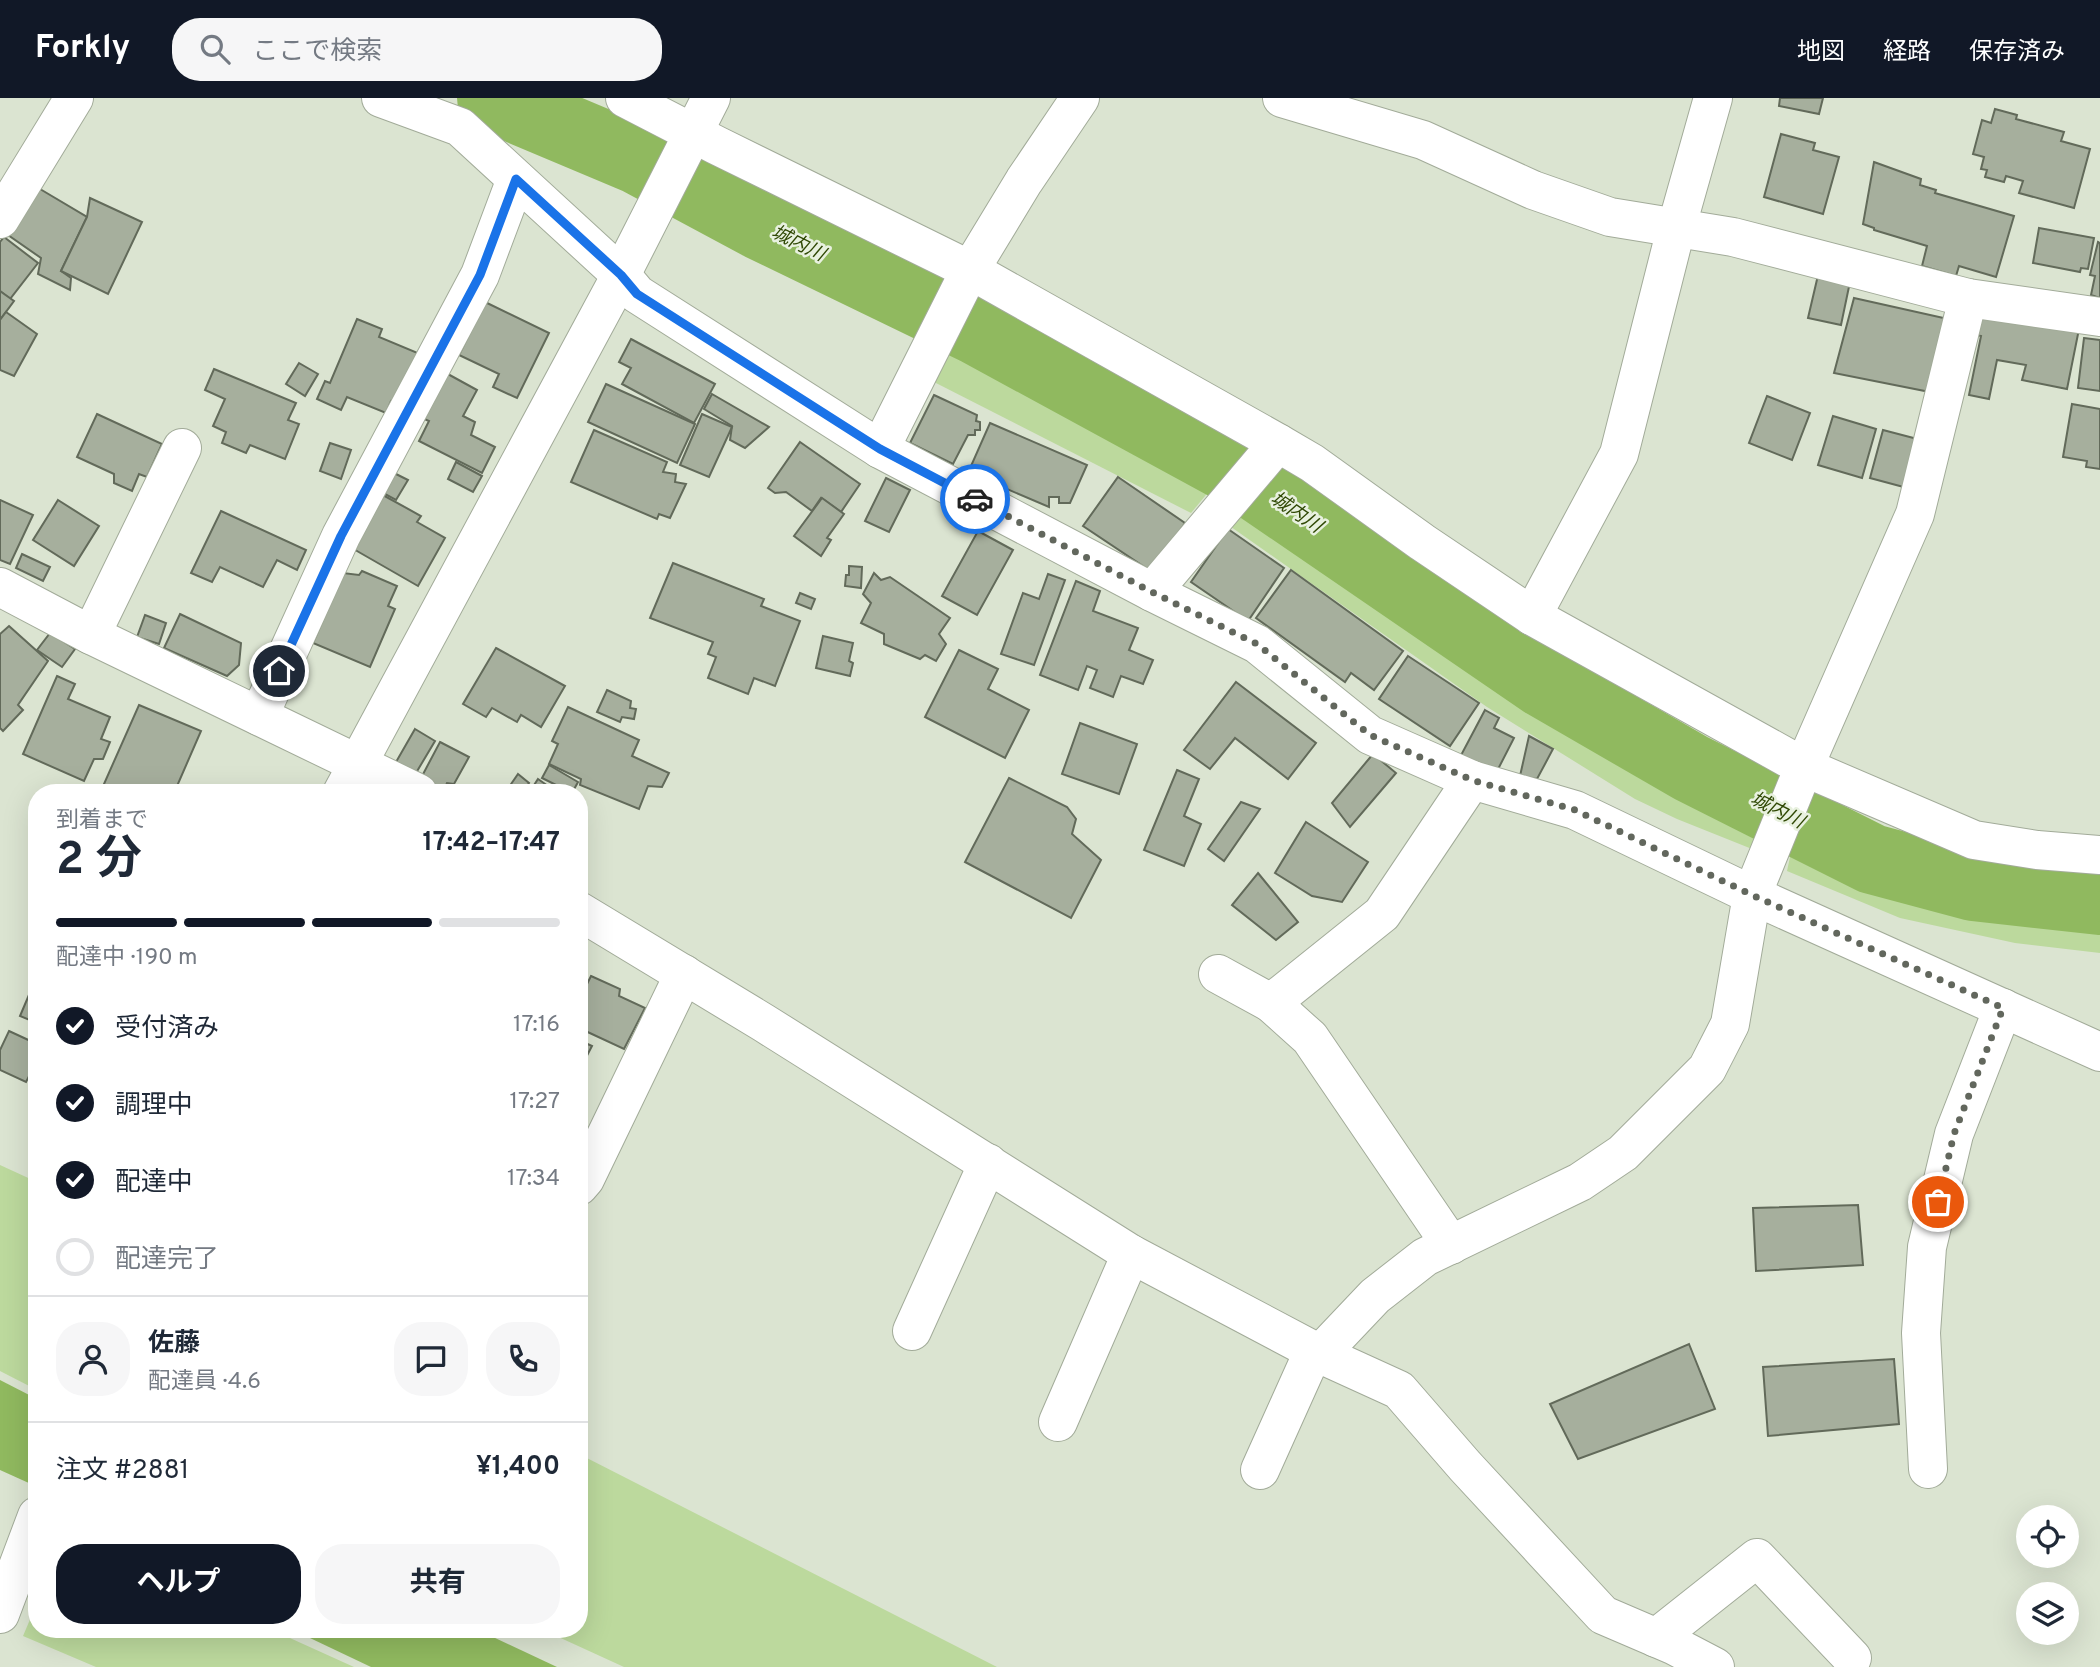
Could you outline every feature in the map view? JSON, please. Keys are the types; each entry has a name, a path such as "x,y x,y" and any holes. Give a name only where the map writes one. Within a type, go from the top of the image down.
{"street":[{"path":"0,219 74,98"},
{"path":"381,98 460,127 621,275 637,294 880,449 1257,644 1370,735 1472,780 1575,810 1752,895 2100,1052"},
{"path":"625,98 970,270 1278,443 1312,463 1532,616 1799,780 1974,840 2037,850 2100,855"},
{"path":"349,778 621,275 711,98"},
{"path":"880,449 970,270 1024,181 1080,98"},
{"path":"1282,98 1423,141 1533,191 1610,217 1733,237 1968,298 2100,317"},
{"path":"1532,616 1619,454 1676,229 1713,98"},
{"path":"259,716 341,536 480,275 516,179"},
{"path":"1260,1471 1309,1361 1320,1354 1375,1296 1425,1257 1580,1182 1623,1153 1707,1069 1730,1024 1752,895 1914,514 1968,298"},
{"path":"1152,592 1278,443"},
{"path":"91,635 182,448"},
{"path":"0,587 91,635 259,716 349,778 377,784"},
{"path":"1271,1003 1382,914 1472,780"},
{"path":"588,916 1131,1254 1320,1354 1399,1390 1465,1466 1603,1615 1715,1667"},
{"path":"588,1173 684,974"},
{"path":"1218,974 1271,1003 1310,1038 1451,1245"},
{"path":"1928,1469 1921,1334 1927,1247 1954,1134 2003,1008"},
{"path":"912,1331 988,1163"},
{"path":"1058,1422 1131,1254"},
{"path":"0,1614 28,1540"},
{"path":"1656,1638 1757,1558 1852,1658"}],"shaded area":[{"path":"951,345 1215,484 1191,513 932,381"},
{"path":"1244,503 1445,642 1633,759 1765,824 1752,849 1635,799 1487,707 1224,522"},
{"path":"1794,838 1901,877 2000,898 2100,908 2100,953 2015,943 1900,918 1787,871"},
{"path":"0,1165 28,1178 28,1385 0,1371"},
{"path":"0,1380 28,1394 28,1483 0,1470"},
{"path":"588,1459 997,1667 624,1667 561,1638 588,1638"},
{"path":"28,1624 28,1638 290,1638 354,1667 96,1667 23,1636"},
{"path":"310,1638 495,1638 557,1667 371,1667"}],"building":[{"path":"1780,98 1823,98 1819,114 1779,106"},
{"path":"1995,109 2017,115 2016,119 2064,132 2061,141 2090,149 2074,208 2019,193 2023,181 2006,176 2004,182 1985,177 1987,170 1981,169 1984,157 1973,154 1982,120 1991,123"},
{"path":"1781,134 1815,143 1813,150 1839,157 1823,214 1764,197"},
{"path":"1874,162 1921,179 1920,185 1936,190 1935,193 2014,216 1996,277 1959,266 1956,276 1922,266 1927,246 1863,224"},
{"path":"40,189 87,217 61,271 71,278 70,290 38,274 41,258 8,235"},
{"path":"90,198 142,222 108,294 61,271 87,217"},
{"path":"2039,228 2094,238 2088,269 2081,268 2080,272 2033,263"},
{"path":"4,237 38,263 10,299 0,291 0,242"},
{"path":"2098,242 2100,298 2091,295 2095,276 2090,275"},
{"path":"1819,271 1851,277 1841,325 1808,318"},
{"path":"0,291 14,301 0,320"},
{"path":"1854,298 1957,321 1940,394 1834,373"},
{"path":"485,302 549,333 517,398 493,387 499,374 459,355"},
{"path":"1971,308 2079,329 2067,389 2022,380 2026,365 1997,360 1989,399 1969,395 1981,336 1967,333"},
{"path":"6,312 37,334 14,376 0,370 0,320"},
{"path":"357,319 382,329 379,337 420,354 399,405 391,401 386,413 347,397 341,410 317,399 325,381 330,383"},
{"path":"2084,338 2100,340 2100,391 2078,388"},
{"path":"631,339 715,384 694,423 622,384 631,368 619,362"},
{"path":"299,363 318,374 305,396 286,384"},
{"path":"214,369 296,403 288,420 299,424 285,459 250,445 246,453 222,443 226,432 213,426 225,399 205,390"},
{"path":"446,373 477,390 463,416 475,422 471,435 495,447 482,473 419,441 429,421 422,418"},
{"path":"606,384 695,424 677,463 588,422"},
{"path":"712,394 769,427 745,448 730,440 732,426 704,409"},
{"path":"934,395 977,415 976,421 980,422 980,430 975,430 975,435 968,435 953,464 910,443"},
{"path":"1767,396 1810,413 1792,460 1749,443"},
{"path":"2072,404 2100,409 2100,469 2086,467 2087,461 2063,457"},
{"path":"97,414 162,444 147,477 139,474 132,491 114,483 114,474 77,457"},
{"path":"702,414 732,427 709,477 680,465"},
{"path":"1833,416 1876,429 1862,478 1818,465"},
{"path":"990,423 1087,465 1070,503 1059,503 1059,497 1049,497 1049,507 986,480 984,472 971,466"},
{"path":"594,430 667,462 663,472 676,474 675,482 686,484 670,518 659,514 657,519 571,482"},
{"path":"1883,430 1925,441 1911,489 1870,478"},
{"path":"800,442 860,484 841,512 821,498 812,511 786,492 775,493 768,488"},
{"path":"330,443 351,450 341,479 320,471"},
{"path":"456,462 482,476 473,492 448,479"},
{"path":"394,473 408,480 396,500 383,493"},
{"path":"1118,477 1185,523 1152,572 1083,526"},
{"path":"886,478 910,490 889,532 865,521"},
{"path":"381,494 421,516 417,522 445,538 418,586 350,547"},
{"path":"822,498 844,514 827,538 831,540 821,556 794,536"},
{"path":"0,500 33,515 10,564 0,560"},
{"path":"58,500 99,526 74,566 33,540"},
{"path":"221,511 306,550 297,570 277,560 263,587 220,567 212,582 191,573"},
{"path":"1228,529 1284,568 1248,621 1191,582"},
{"path":"978,531 1013,550 977,615 942,596"},
{"path":"22,554 50,567 43,581 16,568"},
{"path":"673,563 764,599 761,606 800,621 775,686 754,678 748,694 708,678 716,657 708,654 713,642 650,618"},
{"path":"849,566 862,567 861,588 845,586"},
{"path":"1291,570 1403,651 1374,690 1351,673 1345,682 1256,618"},
{"path":"362,571 397,586 388,606 395,609 370,667 313,643 343,573 359,575"},
{"path":"874,573 881,580 890,577 950,618 939,634 946,644 936,661 925,655 920,659 884,644 884,634 861,623 871,603 863,594"},
{"path":"1048,574 1065,580 1034,665 1001,654 1023,593 1039,599"},
{"path":"1076,581 1100,591 1093,611 1138,628 1129,650 1153,660 1143,684 1121,676 1113,697 1090,688 1097,670 1087,666 1078,690 1040,675"},
{"path":"800,593 815,599 811,609 796,603"},
{"path":"180,614 241,643 239,665 227,676 164,648"},
{"path":"145,615 166,623 159,644 137,637"},
{"path":"9,626 48,661 18,705 23,710 3,731 0,728 0,634"},
{"path":"50,633 75,649 62,667 37,650"},
{"path":"823,636 853,643 849,661 853,663 850,676 816,668"},
{"path":"496,648 565,686 541,727 521,715 517,722 492,708 486,717 463,704"},
{"path":"959,650 998,669 988,689 1029,710 1005,758 925,717"},
{"path":"1408,656 1479,703 1450,746 1379,699"},
{"path":"57,676 75,684 68,699 110,717 101,739 110,742 103,759 94,759 84,781 23,754"},
{"path":"1236,682 1316,743 1288,779 1235,738 1210,769 1184,750"},
{"path":"607,690 631,701 630,708 636,709 634,719 622,717 620,722 597,712"},
{"path":"139,705 201,731 178,784 104,784"},
{"path":"568,707 639,740 632,756 669,773 662,787 648,786 639,809 588,788 588,784 580,784 581,779 549,764 558,744 552,741"},
{"path":"1485,710 1499,718 1494,728 1514,738 1494,777 1459,759"},
{"path":"1080,723 1137,744 1119,794 1062,774"},
{"path":"415,729 435,741 416,773 396,762"},
{"path":"1529,736 1553,749 1537,779 1520,776"},
{"path":"440,742 469,757 454,784 432,784 421,778"},
{"path":"1373,754 1396,773 1350,827 1332,803"},
{"path":"549,765 578,782 554,784 542,778"},
{"path":"1177,770 1199,779 1184,816 1201,824 1184,866 1144,850"},
{"path":"518,774 529,783 528,784 511,784"},
{"path":"1009,778 1067,807 1076,819 1072,834 1101,860 1071,918 965,862"},
{"path":"1241,802 1260,809 1224,861 1208,849"},
{"path":"1306,822 1368,862 1342,902 1312,896 1275,873"},
{"path":"1258,873 1298,922 1276,940 1232,905"},
{"path":"591,976 620,989 619,996 645,1008 624,1049 588,1032 588,982"},
{"path":"28,997 28,1019 20,1016"},
{"path":"9,1031 28,1040 26,1082 0,1070 0,1050"},
{"path":"1858,1205 1863,1265 1756,1271 1753,1208"},
{"path":"1689,1344 1715,1409 1578,1459 1550,1404"},
{"path":"1894,1359 1899,1424 1768,1436 1763,1367"}],"waterway":[{"name":"城内川","path":"492,98 637,159 760,225 977,330 1227,466 1544,683 1691,768 1872,859 1973,886 2100,900"}],"way so far":[{"path":"975,499 1257,644 1370,735 1472,780 1575,810 1752,895 2003,1008 1954,1134 1938,1202"}],"route":[{"path":"279,671 341,536 480,275 516,179 621,275 637,294 880,449 975,499"}]}
